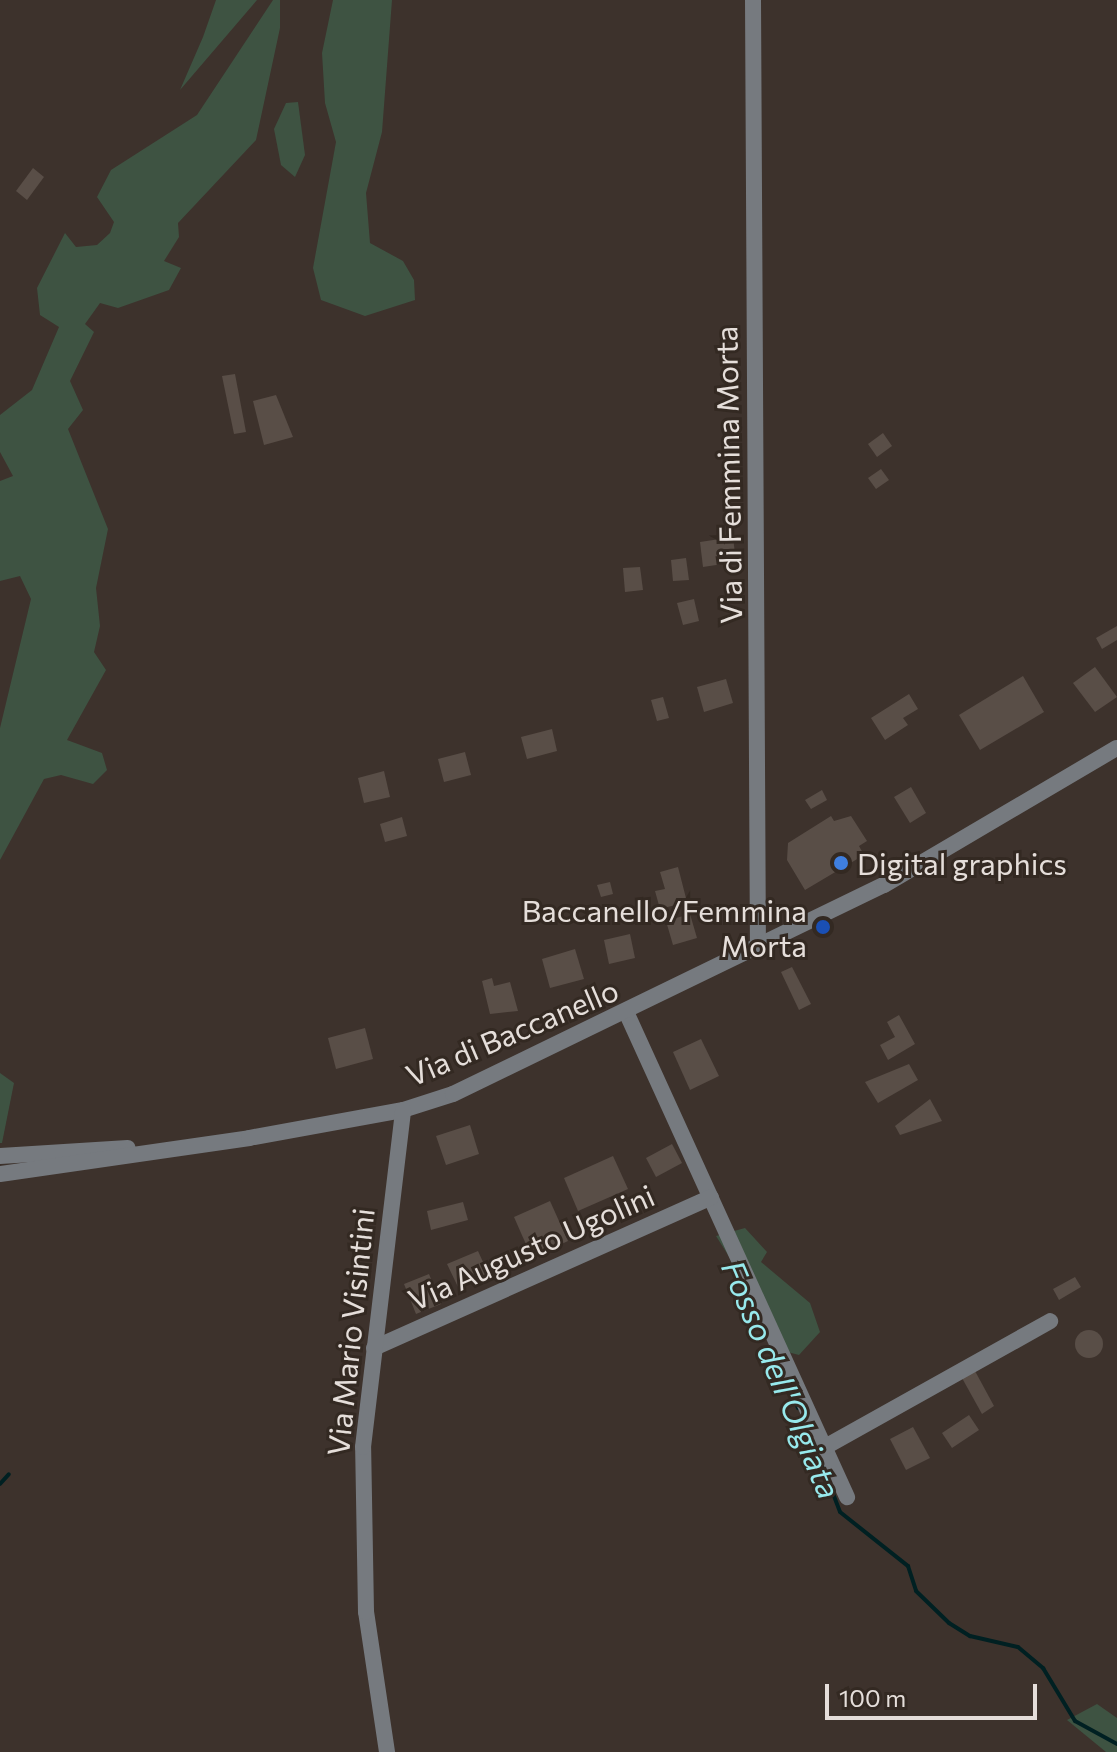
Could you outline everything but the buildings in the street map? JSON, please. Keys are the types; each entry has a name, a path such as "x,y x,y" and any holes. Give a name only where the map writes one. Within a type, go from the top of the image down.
{"street":[{"name":"Via di Femmina Morta","path":"753,0 758,949"},
{"name":"Via di Baccanello","path":"2,1174 249,1138 403,1110 489,1079 758,949 942,854 1117,748"},
{"path":"627,1014 847,1497"},
{"name":"Via Mario Visintini","path":"387,1752 364,1581 363,1447 403,1110"},
{"name":"Via di Baccanello","path":"0,1156 249,1138"},
{"name":"Via Augusto Ugolini","path":"374,1348 711,1197"},
{"path":"825,1447 1050,1321"}],"green space":[{"path":"216,0 257,0 180,90 203,37"},
{"path":"273,0 280,0 280,28 256,140 178,223 179,237 164,261 181,268 169,290 118,308 100,303 85,324 94,332 70,381 83,410 68,429 108,529 96,588 100,626 94,652 106,670 67,740 102,753 107,770 93,784 61,775 44,779 0,860 0,728 31,599 20,576 0,581 0,481 13,476 0,452 0,415 32,390 59,327 40,315 37,288 65,233 76,247 97,245 110,233 114,222 97,197 111,170 197,115"},
{"path":"333,0 392,0 382,132 366,193 370,243 403,261 414,280 415,300 365,316 321,300 313,268 336,142 325,103 322,53"},
{"path":"298,102 305,155 295,177 281,165 274,129 286,103"},
{"path":"0,1073 14,1083 2,1143 0,1143"},
{"path":"745,1228 767,1252 761,1262 810,1303 820,1332 799,1355 776,1349 754,1296 716,1236"},
{"path":"1097,1704 1117,1718 1117,1752 1106,1752 1067,1720"}],"waterway":[{"name":"Fosso dell'Olgiata","path":"785,1380 798,1408"},
{"name":"Fosso dell'Olgiata","path":"816,1449 840,1512 908,1566 916,1591 949,1623 970,1636 1018,1647 1043,1668 1075,1721 1117,1744"},
{"path":"0,1484 9,1474"}],"place":[{"name":"Digital graphics","path":"841,863"},
{"name":"Baccanello/Femmina Morta","path":"823,927"}]}
